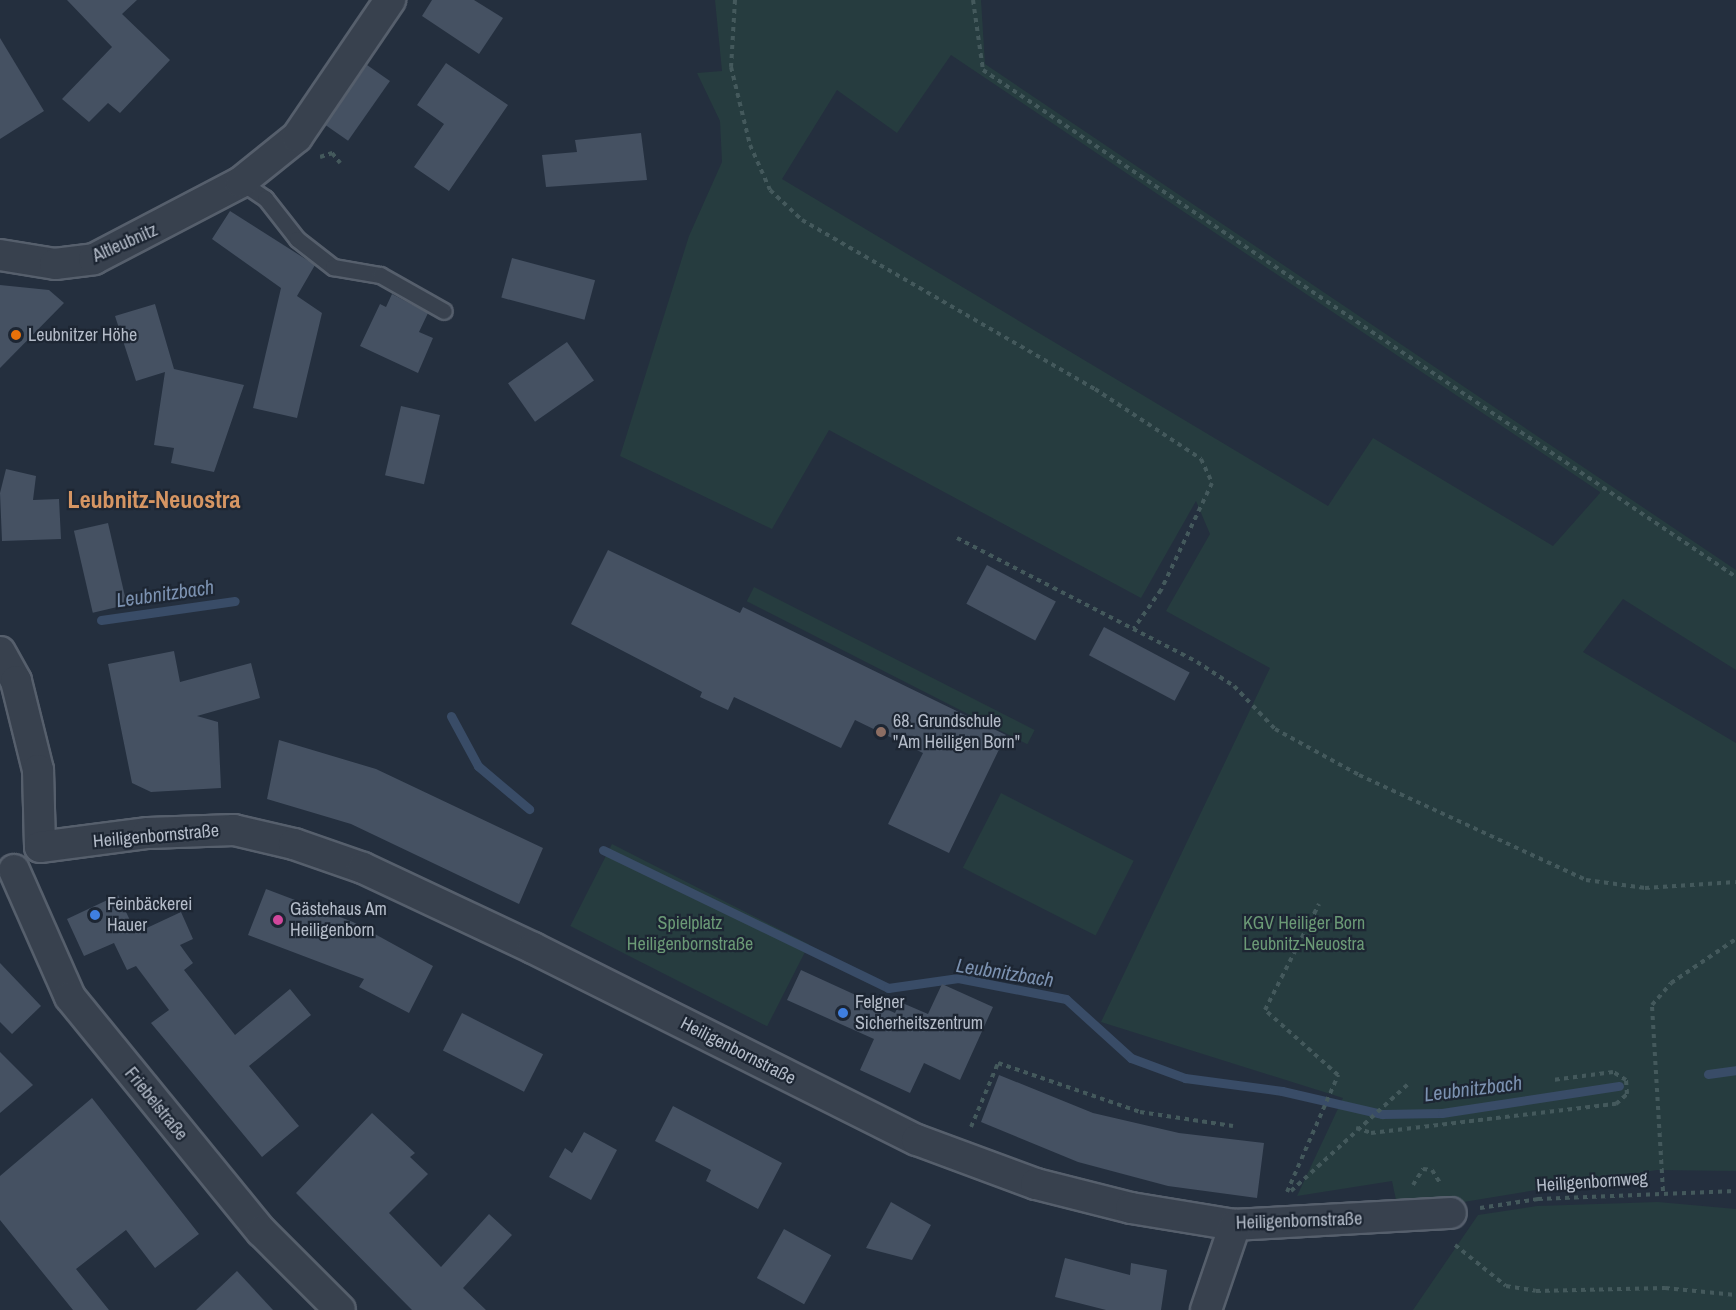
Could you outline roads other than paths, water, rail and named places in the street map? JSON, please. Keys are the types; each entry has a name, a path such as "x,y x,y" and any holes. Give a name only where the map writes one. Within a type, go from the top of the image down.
{"street":[{"name":"Altleubnitz","path":"0,255 55,264 94,259 241,182 297,137 390,0"},
{"path":"0,652 16,681 38,770 40,848 7,872"},
{"name":"Heiligenbornstraße","path":"40,848 148,833 234,830 294,844 363,868 459,913 958,1157 1036,1184 1131,1208 1235,1225 1449,1227"},
{"name":"Friebelstraße","path":"7,872 70,997 262,1232 340,1310"},
{"path":"1206,1310 1235,1225"}],"lane":[{"path":"241,182 265,198 297,239 333,267 380,275 444,311"}],"waterway":[{"name":"Leubnitzbach","path":"101,620 235,601"},
{"name":"Leubnitzbach","path":"451,716 478,766 529,809"},
{"name":"Leubnitzbach","path":"603,850 888,988 958,978 1066,999 1131,1058 1185,1078 1282,1091 1382,1114 1442,1113 1619,1086"},
{"name":"Leubnitzbach","path":"1708,1074 1736,1070"}],"place":[{"name":"Leubnitzer Höhe","path":"16,335"},
{"name":"68. Grundschule \"Am Heiligen Born\"","path":"881,732"},
{"name":"Feinbäckerei Hauer","path":"95,915"},
{"name":"Gästehaus Am Heiligenborn","path":"278,920"},
{"name":"Felgner Sicherheitszentrum","path":"843,1013"}],"district":[{"name":"Leubnitz-Neuostra","path":"154,500"}],"park label":[{"name":"Spielplatz Heiligenbornstraße","path":"690,934"},
{"name":"KGV Heiliger Born Leubnitz-Neuostra","path":"1304,934"}]}
